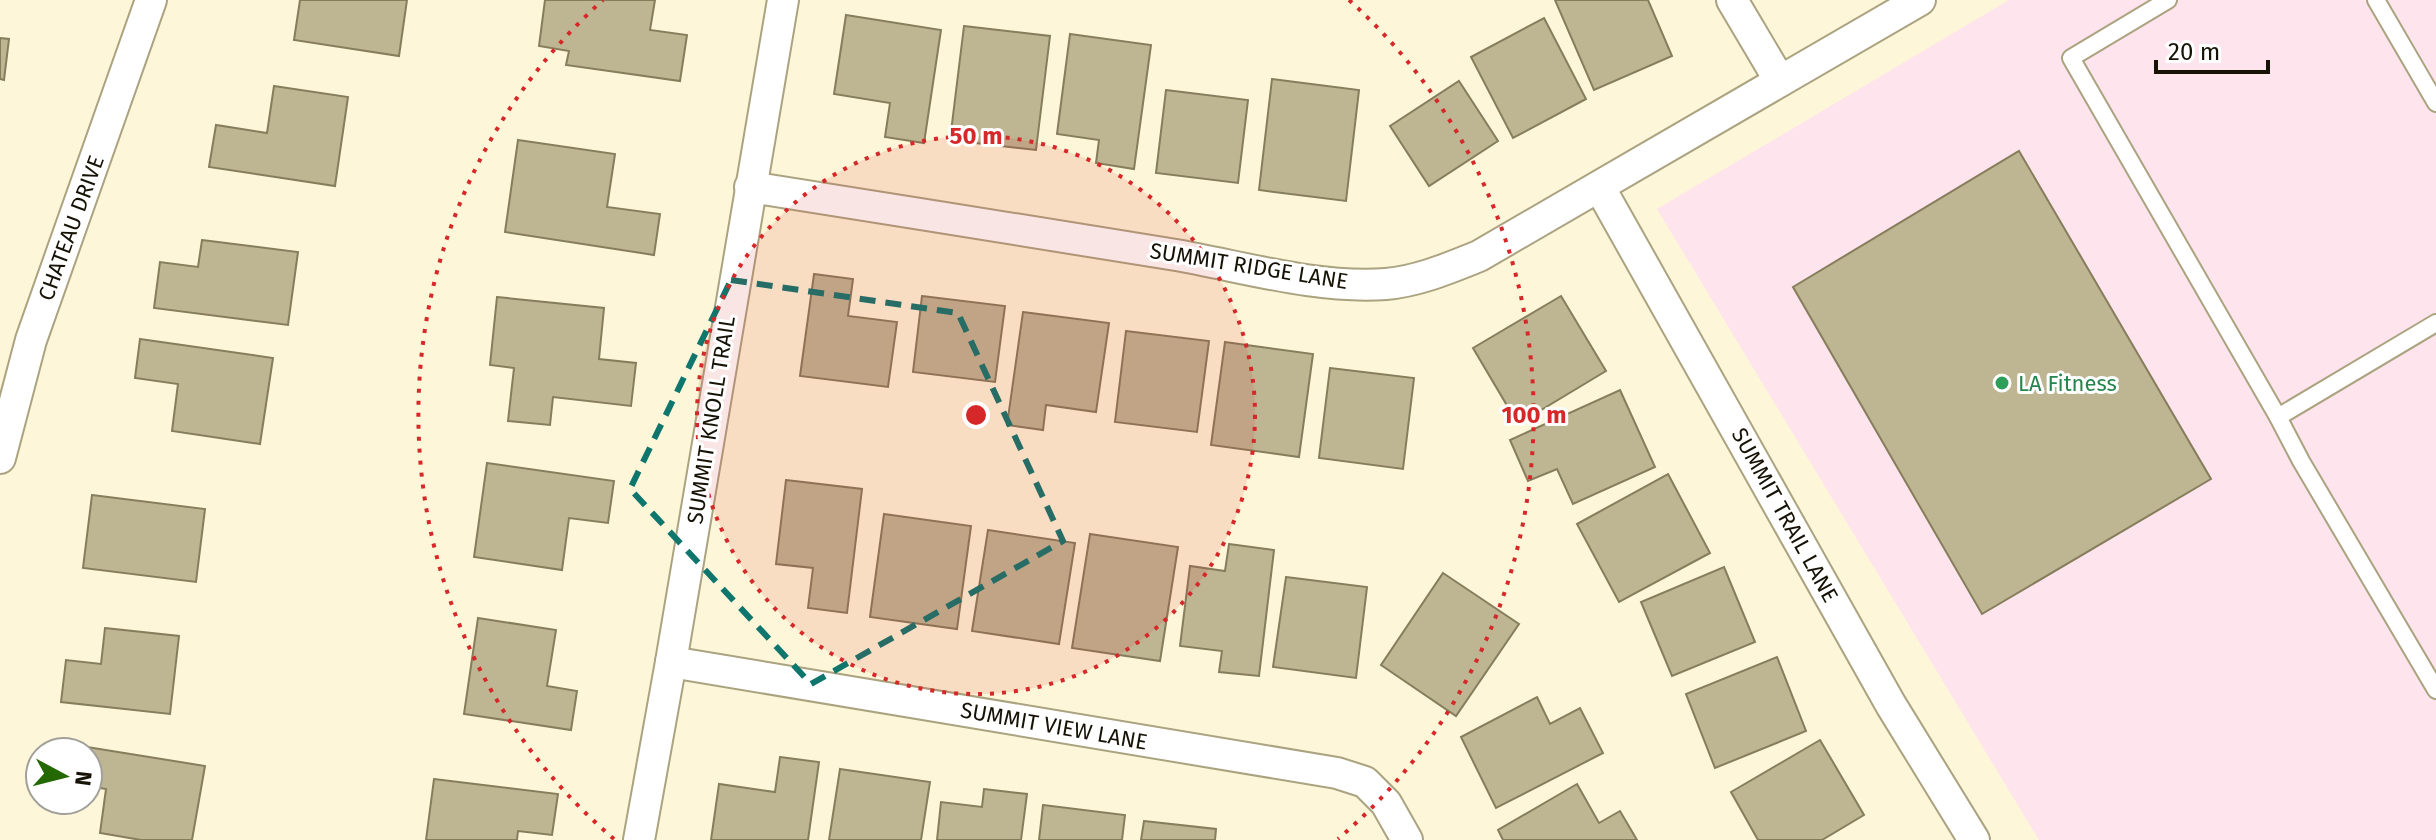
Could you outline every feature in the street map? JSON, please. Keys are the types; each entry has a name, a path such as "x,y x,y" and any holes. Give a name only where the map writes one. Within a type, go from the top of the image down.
{"street":[{"name":"CHATEAU DRIVE","path":"0,458 31,340 151,0"},
{"name":"SUMMIT KNOLL TRAIL","path":"639,840 783,0"},
{"path":"1732,0 1780,81"},
{"name":"SUMMIT RIDGE LANE","path":"750,187 1289,276 1387,284 1433,275 1479,256 1920,0"},
{"name":"SUMMIT TRAIL LANE","path":"1600,188 1884,691 1974,840"},
{"name":"SUMMIT VIEW LANE","path":"671,662 1337,773 1365,782 1386,803 1407,840"}],"lane":[{"path":"2168,0 2071,58 2436,690"},
{"path":"2376,0 2436,103"},
{"path":"2278,417 2436,323"}],"highlighted area":[{"path":"731,280 958,313 1063,541 811,684 630,489"}],"shaded area":[{"path":"2009,0 2436,0 2436,840 2039,840 1657,209"}],"building":[{"path":"300,0 407,0 399,56 294,40"},
{"path":"545,0 655,0 650,30 687,35 680,81 566,65 569,51 539,46"},
{"path":"1555,0 1648,0 1672,56 1594,90"},
{"path":"846,15 941,30 924,143 885,137 890,103 834,94"},
{"path":"1544,18 1586,99 1513,138 1471,57"},
{"path":"964,26 1050,36 1036,150 950,140"},
{"path":"1070,34 1151,45 1134,169 1096,163 1099,140 1057,134"},
{"path":"0,38 9,39 4,80 0,79"},
{"path":"1272,79 1359,90 1346,201 1259,190"},
{"path":"1459,81 1498,141 1429,186 1390,126"},
{"path":"274,86 348,97 335,186 209,167 216,125 267,133"},
{"path":"1166,90 1248,100 1238,183 1156,173"},
{"path":"518,140 615,154 607,207 660,214 654,255 505,232"},
{"name":"LA Fitness","path":"2019,151 2211,479 1982,614 1793,287"},
{"path":"202,240 298,252 288,325 154,308 160,262 198,267"},
{"path":"814,274 853,279 848,316 897,322 888,387 800,376"},
{"path":"922,296 1005,306 995,382 913,372"},
{"path":"1561,296 1606,371 1518,424 1473,348"},
{"path":"497,297 604,308 599,359 636,363 631,406 553,397 550,425 508,421 514,368 490,365"},
{"path":"1023,312 1109,323 1096,412 1046,405 1043,430 1007,425"},
{"path":"1126,331 1209,341 1197,432 1115,422"},
{"path":"140,339 273,358 260,444 172,431 178,384 135,378"},
{"path":"1225,342 1313,354 1299,457 1211,445"},
{"path":"1330,368 1414,378 1403,469 1319,458"},
{"path":"1620,390 1655,467 1573,504 1557,469 1528,481 1510,440"},
{"path":"487,463 614,481 608,523 569,518 562,570 474,557"},
{"path":"1668,474 1710,553 1619,602 1577,524"},
{"path":"786,480 862,489 847,613 808,608 813,568 776,564"},
{"path":"92,495 205,509 196,582 83,568"},
{"path":"884,514 971,526 957,629 870,617"},
{"path":"988,530 1075,543 1059,644 972,631"},
{"path":"1090,534 1178,547 1160,661 1072,648"},
{"path":"1229,544 1274,550 1259,676 1219,672 1222,651 1180,646 1190,566 1225,571"},
{"path":"1724,567 1755,642 1672,676 1641,602"},
{"path":"1443,573 1519,624 1456,716 1381,665"},
{"path":"1286,577 1367,587 1356,678 1273,667"},
{"path":"478,618 556,630 547,686 577,691 571,730 464,714"},
{"path":"105,628 179,636 170,714 61,702 66,660 101,664"},
{"path":"1777,657 1806,731 1715,768 1686,694"},
{"path":"1537,697 1550,724 1580,708 1603,753 1496,808 1461,737"},
{"path":"1820,740 1864,815 1822,840 1758,840 1731,792"},
{"path":"104,750 205,766 192,840 141,840 100,833 106,789"},
{"path":"780,757 819,762 808,840 711,840 719,784 775,792"},
{"path":"840,769 930,782 921,840 829,840"},
{"path":"434,779 558,794 552,835 518,831 517,840 426,840"},
{"path":"1577,784 1599,823 1620,811 1637,840 1503,840 1498,830"},
{"path":"984,789 1027,794 1021,840 937,840 941,802 982,807"},
{"path":"1043,805 1125,815 1122,840 1039,840"},
{"path":"1144,821 1216,829 1215,840 1141,840"}],"place":[{"name":"LA Fitness","path":"2002,383"}]}
